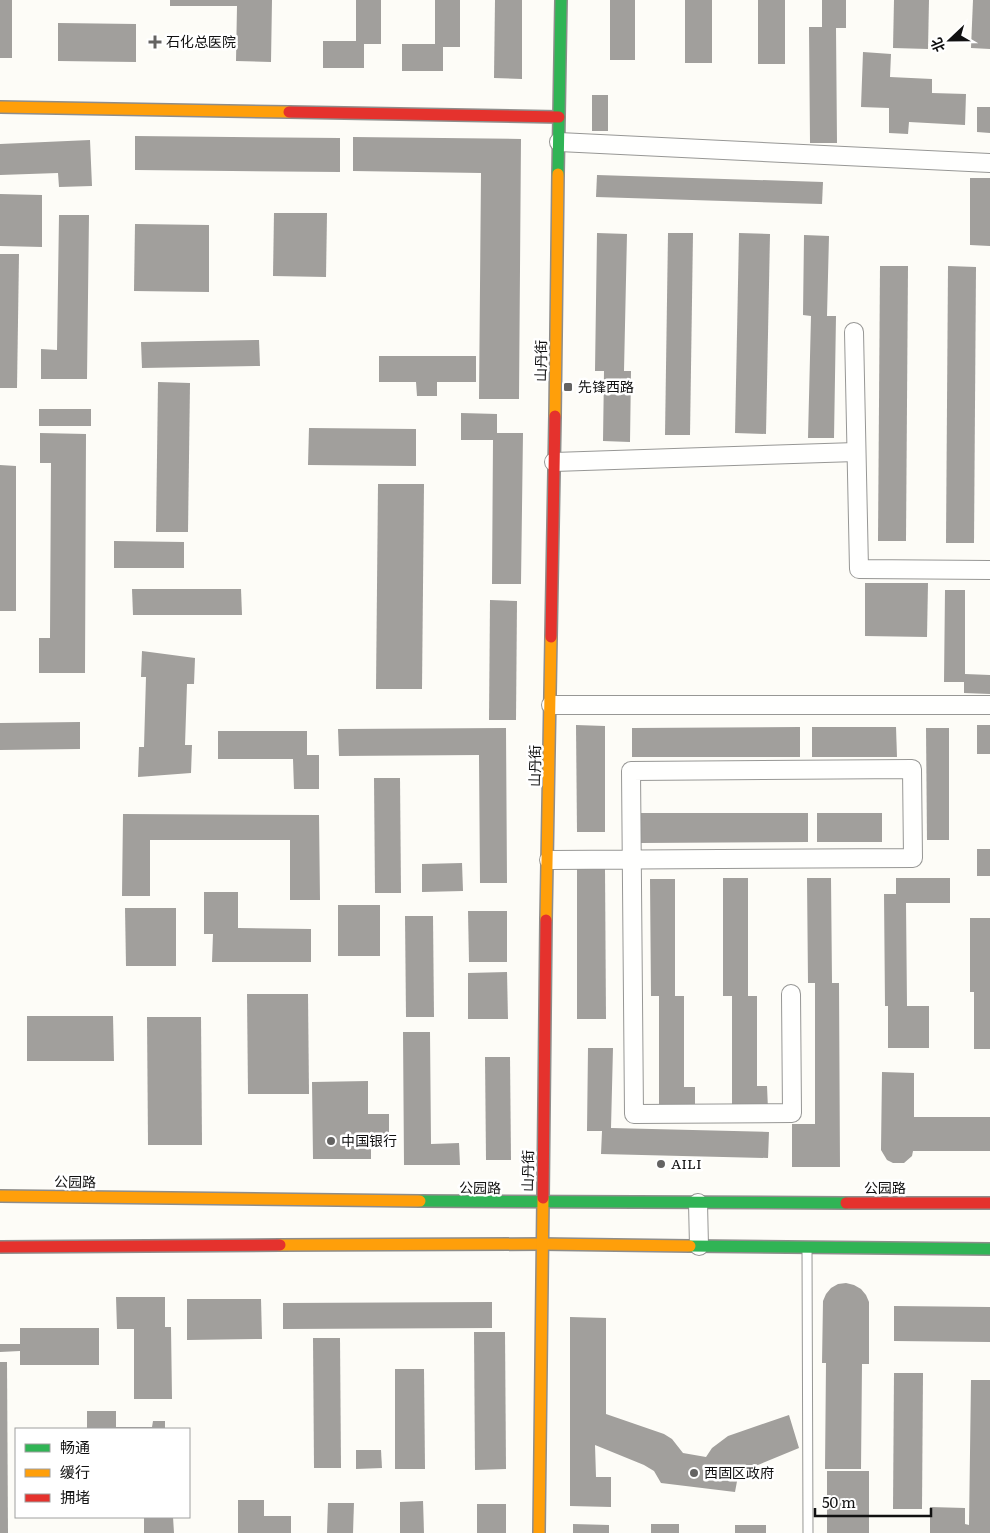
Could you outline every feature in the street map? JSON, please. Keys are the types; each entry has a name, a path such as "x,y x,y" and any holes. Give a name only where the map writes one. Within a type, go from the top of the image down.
{"street":[{"name":"山丹街","path":"539,1533 541,1244 551,705 560,0"},
{"path":"0,107 559,116"},
{"path":"559,142 990,163"},
{"path":"854,332 859,568 990,570"},
{"path":"554,462 856,452"},
{"path":"551,705 990,705"},
{"path":"548,860 632,859 913,858 912,769 632,771 632,859 634,1114 792,1113 790,994"},
{"name":"公园路","path":"0,1196 543,1203 990,1203"},
{"path":"698,1203 699,1246"},
{"path":"0,1247 541,1244 990,1249"}],"lane":[{"path":"807,1247 808,1533"}],"building":[{"path":"0,0 12,0 12,58 0,58"},
{"path":"170,0 272,0 271,62 236,61 237,6 170,6"},
{"path":"356,0 381,0 381,44 364,44 364,68 323,68 323,41 356,41"},
{"path":"435,0 460,0 460,47 443,47 443,71 402,71 402,44 435,44"},
{"path":"495,0 522,0 522,79 494,78"},
{"path":"610,0 635,0 635,60 610,60"},
{"path":"685,0 712,0 712,63 685,63"},
{"path":"758,0 785,0 785,64 758,64"},
{"path":"822,0 846,0 846,28 836,28 837,143 810,143 809,27 822,27"},
{"path":"894,0 929,0 928,49 893,48"},
{"path":"973,0 990,0 990,49 971,48"},
{"path":"58,23 136,24 136,62 58,61"},
{"path":"863,52 891,54 890,77 932,79 932,93 966,94 965,125 909,122 908,134 889,133 889,108 861,107"},
{"path":"592,95 608,95 608,131 592,131"},
{"path":"977,107 990,107 990,133 977,132"},
{"path":"135,136 340,138 340,172 135,170"},
{"path":"353,137 521,139 519,399 479,399 481,173 353,171"},
{"path":"90,140 92,186 59,187 58,173 0,175 0,144"},
{"path":"597,175 823,182 822,204 596,197"},
{"path":"970,178 990,178 990,246 970,245"},
{"path":"0,194 42,195 42,247 0,246"},
{"path":"274,213 327,213 326,277 273,276"},
{"path":"59,215 89,215 87,379 41,379 41,349 57,350"},
{"path":"135,224 209,225 209,292 134,291"},
{"path":"597,233 627,234 624,371 631,371 630,442 603,441 604,371 595,371"},
{"path":"668,233 693,233 690,435 665,435"},
{"path":"739,233 770,234 766,434 735,433"},
{"path":"804,235 829,236 827,316 836,316 834,438 808,438 811,316 803,315"},
{"path":"0,254 19,254 17,388 0,388"},
{"path":"880,266 908,266 906,541 878,541"},
{"path":"948,266 976,267 974,543 946,543"},
{"path":"259,340 260,366 142,368 141,342"},
{"path":"379,356 476,356 476,382 437,382 437,396 417,396 416,382 379,382"},
{"path":"158,382 190,383 188,532 156,532"},
{"path":"39,409 91,409 91,426 39,426"},
{"path":"461,413 497,414 497,433 523,433 521,584 492,584 493,440 461,440"},
{"path":"309,428 416,429 416,466 308,465"},
{"path":"40,433 86,434 85,673 39,673 39,638 50,638 51,463 40,463"},
{"path":"0,465 16,466 16,611 0,611"},
{"path":"378,484 424,484 422,689 376,689"},
{"path":"114,541 184,542 184,568 114,568"},
{"path":"865,583 928,583 927,637 865,636"},
{"path":"132,589 241,589 242,615 133,615"},
{"path":"945,590 965,590 965,674 990,675 990,694 964,693 964,682 944,682"},
{"path":"490,600 517,601 516,720 489,720"},
{"path":"142,651 195,658 194,684 187,684 185,745 192,745 191,773 138,777 139,747 144,747 146,677 141,677"},
{"path":"80,722 80,749 0,750 0,723"},
{"path":"576,725 605,726 605,832 577,832"},
{"path":"977,725 990,725 990,754 977,754"},
{"path":"800,727 800,757 632,757 632,728"},
{"path":"812,727 896,727 897,757 812,757"},
{"path":"506,728 507,883 480,883 479,755 339,756 338,729"},
{"path":"926,728 949,728 949,840 927,840"},
{"path":"218,731 307,731 307,755 319,755 319,789 294,789 293,759 218,759"},
{"path":"374,778 400,778 401,893 375,893"},
{"path":"641,813 808,813 808,842 641,843"},
{"path":"817,813 882,813 882,842 817,842"},
{"path":"123,814 319,815 320,900 290,900 290,840 150,840 150,896 122,896"},
{"path":"977,849 990,849 990,876 977,876"},
{"path":"462,863 463,891 422,892 422,864"},
{"path":"577,869 605,869 606,1019 577,1019"},
{"path":"723,878 748,878 748,996 757,996 757,1086 767,1086 768,1109 732,1109 732,996 723,996"},
{"path":"807,878 831,878 832,983 839,983 840,1167 792,1167 792,1124 815,1124 815,983 808,983"},
{"path":"896,878 950,878 950,903 906,903 907,1006 929,1006 929,1048 888,1048 888,1006 885,1006 884,894 896,894"},
{"path":"650,879 675,879 675,996 684,996 684,1087 695,1087 695,1109 659,1109 659,996 651,996"},
{"path":"204,892 238,892 238,928 311,929 311,962 212,962 213,934 204,934"},
{"path":"338,905 380,905 380,956 338,956"},
{"path":"125,908 176,908 176,966 126,966"},
{"path":"468,911 507,911 507,962 469,962"},
{"path":"405,916 433,916 434,1017 406,1017"},
{"path":"970,918 990,918 990,1049 974,1049 974,992 970,992"},
{"path":"507,972 508,1019 468,1019 468,973"},
{"path":"247,994 308,994 309,1094 248,1094"},
{"path":"27,1016 113,1016 114,1061 27,1061"},
{"path":"147,1017 201,1017 202,1145 148,1145"},
{"path":"403,1032 430,1032 431,1144 459,1143 460,1165 404,1165"},
{"path":"588,1048 613,1048 611,1128 769,1132 768,1158 601,1154 602,1131 587,1131"},
{"path":"485,1057 510,1057 511,1160 486,1160"},
{"path":"882,1072 914,1073 914,1117 990,1117 990,1151 913,1151 912,1156 904,1163 893,1163 887,1160 881,1150"},
{"path":"368,1081 368,1114 389,1114 389,1139 371,1139 371,1159 313,1159 312,1082"},
{"path":"846,1283 861,1289 869,1302 869,1364 862,1364 861,1469 825,1469 826,1363 822,1363 823,1301 831,1288 838,1284"},
{"path":"116,1297 165,1297 165,1327 171,1327 172,1399 134,1399 134,1329 117,1329"},
{"path":"187,1299 261,1299 262,1339 187,1340"},
{"path":"492,1302 492,1328 283,1329 283,1303"},
{"path":"894,1306 990,1307 990,1342 894,1341"},
{"path":"570,1317 606,1318 606,1414 664,1434 672,1439 683,1453 706,1457 712,1448 728,1436 789,1415 799,1448 746,1470 738,1476 735,1492 661,1483 654,1471 644,1465 595,1445 596,1477 611,1477 611,1507 570,1506"},
{"path":"20,1328 99,1328 99,1365 20,1365 20,1351 0,1352 0,1344 20,1344"},
{"path":"474,1332 505,1332 506,1469 475,1470"},
{"path":"313,1338 340,1338 341,1468 314,1468"},
{"path":"0,1362 7,1362 8,1533 0,1533"},
{"path":"395,1369 424,1369 425,1469 395,1469"},
{"path":"894,1373 923,1373 922,1509 893,1509"},
{"path":"971,1380 990,1380 990,1533 930,1533 930,1507 965,1508 965,1524 969,1525"},
{"path":"87,1411 116,1411 116,1427 152,1427 153,1421 165,1421 165,1428 87,1428"},
{"path":"356,1450 381,1450 382,1468 356,1469"},
{"path":"827,1471 869,1471 869,1533 827,1533"},
{"path":"238,1500 264,1500 264,1516 291,1516 291,1533 238,1533"},
{"path":"423,1501 424,1533 400,1533 400,1502"},
{"path":"328,1503 354,1503 353,1533 327,1533"},
{"path":"477,1504 506,1504 506,1533 477,1533"},
{"path":"144,1518 173,1518 174,1533 144,1533"},
{"path":"573,1524 609,1525 609,1533 573,1533"},
{"path":"651,1524 679,1524 679,1533 651,1533"},
{"path":"735,1525 766,1525 766,1533 735,1533"}],"traffic: fast":[{"path":"558,174 561,0"},
{"path":"420,1201 846,1203"},
{"path":"690,1246 990,1249"}],"traffic: slow":[{"path":"0,107 289,112"},
{"path":"555,416 558,174"},
{"path":"546,920 551,637"},
{"path":"0,1196 420,1201"},
{"path":"539,1533 543,1198"},
{"path":"280,1245 541,1244 690,1246"}],"traffic: jam":[{"path":"289,112 559,117"},
{"path":"551,637 555,416"},
{"path":"543,1198 546,920"},
{"path":"846,1203 990,1203"},
{"path":"0,1247 280,1245"}],"place":[{"name":"石化总医院","path":"155,42"},
{"name":"先锋西路","path":"568,387"},
{"name":"中国银行","path":"331,1141"},
{"name":"AILI","path":"661,1164"},
{"name":"西固区政府","path":"694,1473"}]}
